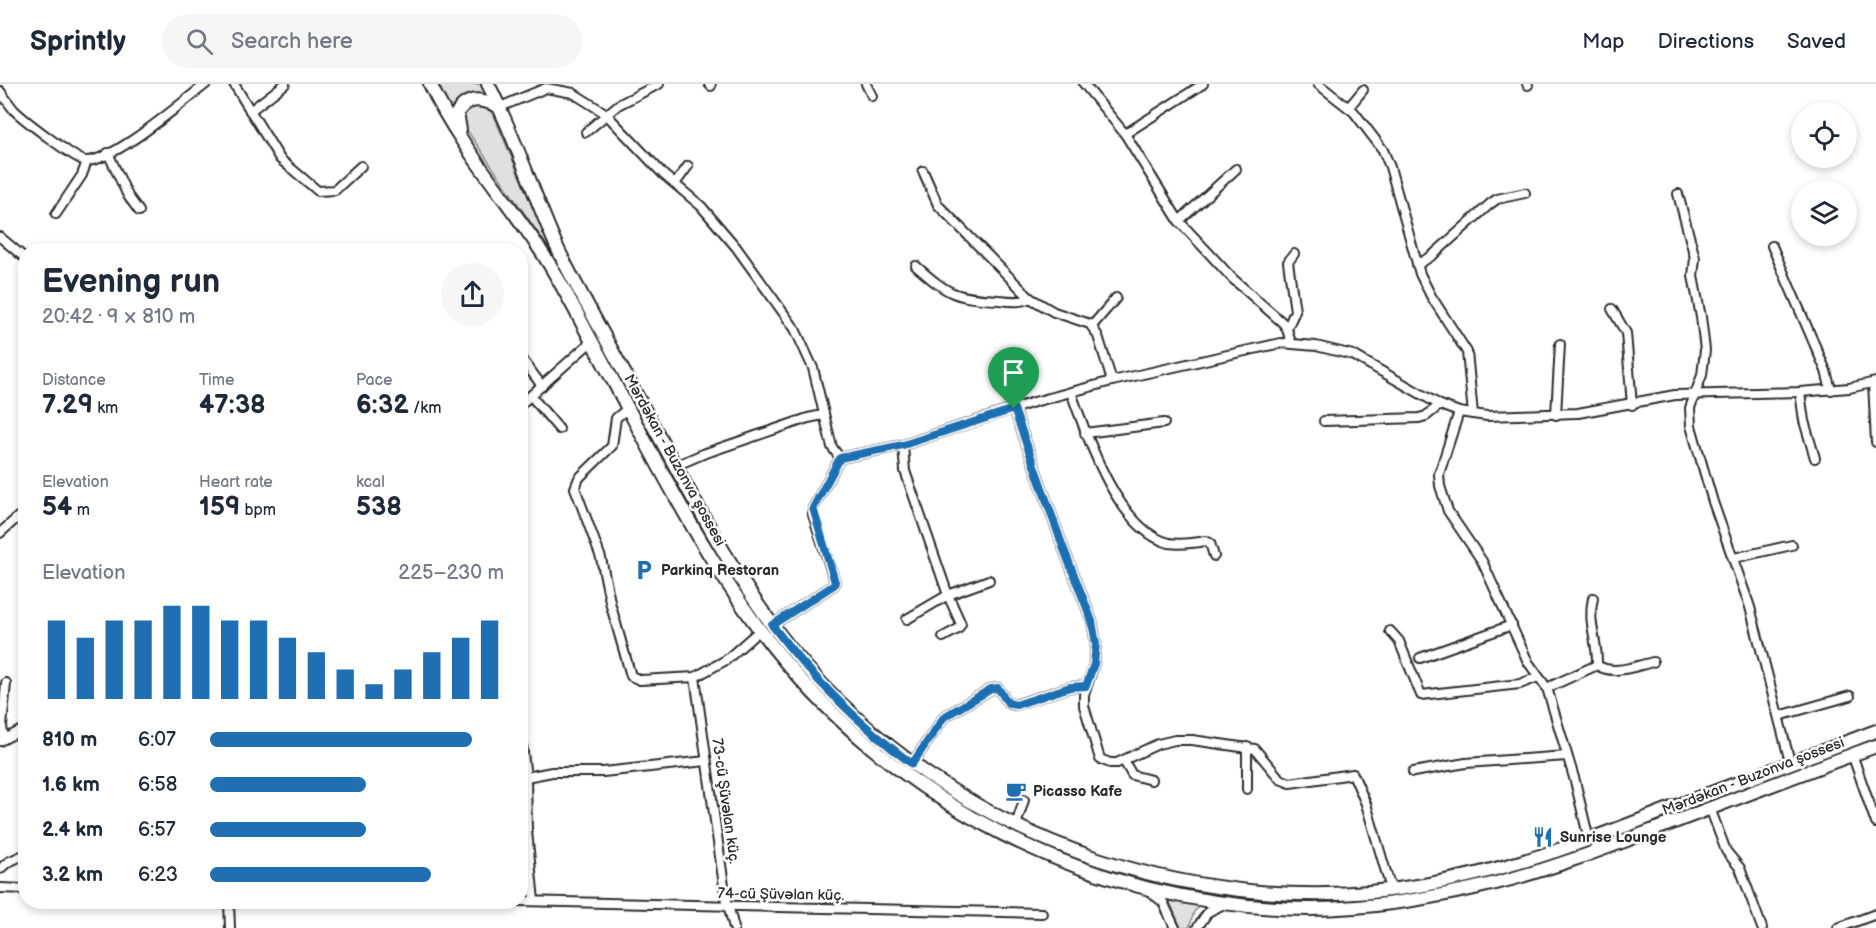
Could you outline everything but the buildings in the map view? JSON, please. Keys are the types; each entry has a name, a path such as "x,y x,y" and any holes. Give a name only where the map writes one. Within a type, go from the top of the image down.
{"main road":[{"name":"Mərdəkan - Buzonva şossesi","path":"430,84 469,151 542,252 709,552 760,630 822,702 879,754 920,787 968,817 1011,839 1067,864 1145,888 1225,903 1308,909 1343,908 1440,896 1543,870 1876,746"},
{"path":"488,84 500,106 563,261 675,466 720,544 772,625 831,693 867,728 912,764 964,798 1016,825 1119,866 1149,875 1187,882 1255,892 1308,895 1419,886 1487,871 1589,840 1876,731"},
{"path":"469,151 456,119 461,106 477,99 500,106"}],"street":[{"path":"0,92 19,115 74,157 87,161 129,142 206,84"},
{"path":"234,84 280,159 318,191 335,190 361,166"},
{"path":"250,111 285,84"},
{"path":"586,132 605,113 658,84"},
{"path":"866,84 872,96"},
{"path":"1084,84 1125,134 1179,221 1236,283 1287,328 1291,343"},
{"path":"1125,134 1203,84"},
{"path":"1318,84 1349,107 1377,140 1386,157 1417,265 1428,291 1467,352 1473,414"},
{"path":"500,106 538,90 555,88 573,93 605,113 656,168 691,195 716,222 789,320 813,368 832,447 840,458"},
{"path":"1349,107 1363,90"},
{"path":"108,153 128,196 139,211"},
{"path":"56,214 82,175 87,161"},
{"path":"675,184 688,166"},
{"path":"1179,221 1236,169"},
{"path":"923,171 938,205 1030,297 1046,308 1092,326 1113,381"},
{"path":"1417,265 1433,255 1490,204 1525,193"},
{"path":"1678,194 1695,258 1693,276 1701,317 1704,350 1702,375 1690,408 1691,426 1713,502 1750,607 1790,762"},
{"path":"0,237 18,252"},
{"path":"1772,246 1826,371 1831,390"},
{"path":"1287,328 1295,311 1288,262 1294,254"},
{"path":"916,266 939,286 955,296 1020,301 1030,297"},
{"path":"1092,326 1116,298"},
{"path":"1612,309 1626,333 1632,405"},
{"path":"528,398 592,341"},
{"path":"772,625 834,585 813,508 840,458 903,445 1071,392 1269,345 1291,343 1353,355 1440,405 1459,412 1500,416 1556,415 1696,394 1800,392 1875,383 1876,442"},
{"path":"1556,415 1560,344"},
{"path":"528,367 542,386"},
{"path":"1071,392 1085,433 1105,476 1121,503 1139,524 1161,540 1171,543 1210,543 1214,556"},
{"path":"1800,392 1804,421 1815,458"},
{"path":"531,396 559,429"},
{"path":"1324,421 1419,418 1426,416 1440,405"},
{"path":"628,408 616,418 612,447 579,478 575,488 601,558 611,606 631,676 640,680 695,677 726,660 760,630"},
{"path":"1014,409 1092,621 1096,644 1094,664 1086,686 1084,706 1097,753 1104,762 1124,761 1158,744 1175,740 1192,740 1247,747 1260,752 1280,778 1290,783 1307,782 1349,773 1356,776 1391,889"},
{"path":"1459,412 1439,474 1440,486 1446,505 1478,555 1528,662 1548,688 1589,840"},
{"path":"675,466 703,454 823,415"},
{"path":"1085,433 1164,423"},
{"path":"903,445 905,471 960,627 943,637"},
{"path":"0,533 18,517"},
{"path":"1734,558 1792,545"},
{"path":"907,619 948,595 989,580"},
{"path":"1593,598 1590,620 1598,653 1597,665"},
{"path":"1420,658 1512,625"},
{"path":"1390,631 1399,641 1421,695 1520,684 1538,676"},
{"path":"1597,665 1604,670 1613,671 1653,662"},
{"path":"1548,688 1597,665"},
{"name":"73-cü Şüvəlan küç.","path":"695,677 706,761 734,928"},
{"path":"6,683 2,740 18,732"},
{"path":"912,764 944,717 991,689 998,688 1008,703 1016,705 1070,687 1086,686"},
{"path":"1779,716 1850,696"},
{"path":"1246,789 1247,747"},
{"path":"1852,754 1876,823"},
{"path":"1413,772 1466,763 1567,756"},
{"path":"528,777 552,772 603,772 706,761"},
{"path":"1124,761 1132,775 1151,780"},
{"path":"1016,825 1024,800"},
{"path":"1710,808 1726,851 1740,868 1762,928"},
{"path":"528,841 534,901"},
{"path":"0,869 18,858"},
{"path":"0,888 18,889"},
{"path":"1145,888 1163,902 1175,928"},
{"name":"74-cü Şüvəlan küç.","path":"528,901 1042,914"},
{"path":"1197,928 1208,912 1225,903"},
{"path":"229,909 230,928"},
{"path":"1838,928 1856,925 1876,914"}],"shaded area":[{"path":"436,84 482,84 488,95 476,93 465,96 451,113"},
{"path":"480,104 488,108 494,116 552,253 466,129 464,114 474,105"},
{"path":"1169,900 1200,905 1194,912 1189,928 1181,928"}],"place":[{"name":"Parkinq Restoran","path":"644,570"},
{"name":"Picasso Kafe","path":"1016,791"},
{"name":"Sunrise Lounge","path":"1543,837"}],"route":[{"path":"1014,409 1041,488 1092,621 1096,644 1090,678 1086,686 1055,691 1016,705 1008,703 998,688 991,689 944,717 912,764 867,728 831,693 772,625 830,590 834,585 835,582 813,515 813,508 820,491 840,458 903,445 1014,409"}]}
